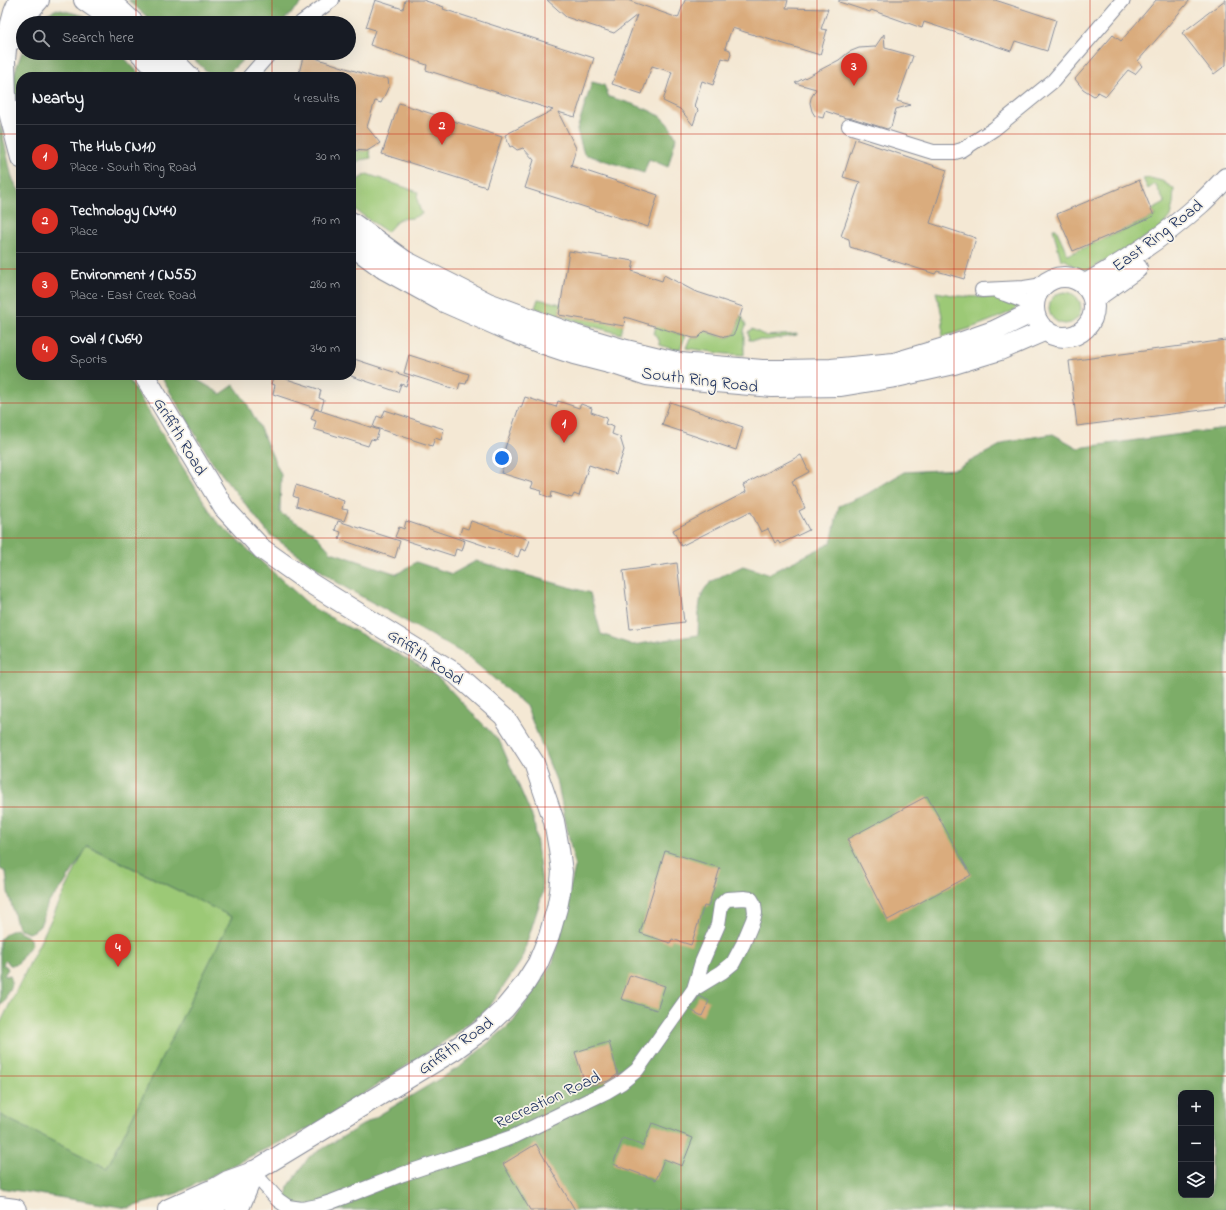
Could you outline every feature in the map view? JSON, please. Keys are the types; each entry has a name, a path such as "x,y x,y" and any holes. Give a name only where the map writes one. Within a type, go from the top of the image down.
{"highway":[{"path":"237,1210 253,1172"},
{"path":"169,1210 210,1201"},
{"path":"0,1208 14,1210"}],"street":[{"path":"16,139 6,101 5,61 7,38 19,0"},
{"path":"27,16 33,6 39,0"},
{"path":"84,0 104,16"},
{"path":"109,0 126,16"},
{"path":"310,16 332,0"},
{"path":"849,126 933,152 955,152 962,150 994,129 1053,81 1123,0"},
{"path":"5,61 16,37"},
{"path":"147,60 159,72"},
{"path":"173,60 185,72"},
{"path":"253,72 264,60"},
{"name":"East Ring Road","path":"1089,292 1110,271 1175,225 1201,204 1226,178"},
{"name":"East Ring Road","path":"1089,292 1180,239 1226,194"},
{"name":"South Ring Road","path":"356,226 405,261 488,303 575,335 626,350 680,363 762,370 831,369 894,363 994,331 1034,307"},
{"name":"South Ring Road","path":"356,249 384,269 444,302 503,328 574,354 647,375 670,378 772,387 841,386 896,377 954,364 1000,350 1046,330"},
{"path":"1034,307 1005,294 982,290 1024,288 1043,285 1060,277 1078,280 1089,292 1094,308 1091,321 1081,331 1072,335 1063,336 1046,330 1036,318 1034,307 1036,297 1043,285"},
{"name":"Griffith Road","path":"147,380 224,508 262,549 310,583 455,672 504,716 534,763 554,821 562,872 557,908 549,936 538,963 524,985 505,1008 483,1029 454,1050 253,1172 228,1181 210,1201 192,1205 188,1210"},
{"name":"Recreation Road","path":"253,1172 278,1200 288,1207 302,1209 318,1206 403,1174 515,1136 606,1092 621,1083 636,1070 694,989 702,962 718,925 721,905 726,898 751,899 754,904 755,912 753,920 733,963 722,972 694,989"}],"green space":[{"path":"128,0 305,0 288,16 146,16"},
{"path":"57,9 85,16 42,16"},
{"path":"19,60 126,60 137,72 16,72 16,98 11,83"},
{"path":"195,60 243,60 230,72 208,72"},
{"path":"592,82 604,85 609,97 651,111 666,122 676,138 668,167 649,159 644,173 584,154 577,130"},
{"path":"0,123 12,178 16,185 16,380 129,380 216,521 313,608 436,675 500,742 534,821 543,892 521,961 488,1009 442,1043 314,1126 178,1193 128,1208 0,1188 0,1115 107,1168 232,917 88,846 63,886 48,903 40,926 34,931 28,933 21,930 17,925 8,892 6,872 0,869"},
{"path":"369,149 371,158 360,160 356,163 356,150 364,151"},
{"path":"367,174 418,192 418,201 422,214 412,218 399,219 387,232 356,210 356,181"},
{"path":"1150,178 1162,181 1174,189 1173,204 1170,216 1161,228 1091,269 1080,269 1071,265 1066,260 1061,260 1053,229 1056,229 1068,255 1155,216 1152,210 1165,203 1155,184 1148,189 1143,179"},
{"path":"936,292 958,296 1002,298 1018,305 1015,310 997,318 942,337 942,320"},
{"path":"1062,292 1068,292 1078,299 1081,308 1080,314 1074,321 1068,324 1062,324 1052,317 1049,311 1049,305 1056,295"},
{"path":"538,299 561,304 559,315 623,325 621,334 535,308"},
{"path":"741,315 746,325 744,331 744,355 686,348 690,338 698,338 704,331 724,337 732,336 736,331"},
{"path":"656,326 685,336 681,348 676,350 660,345 659,340 654,334"},
{"path":"752,329 766,336 797,335 768,340 749,340 748,332"},
{"path":"163,380 197,380 221,394 234,385 246,402 258,424 281,475 280,513 313,532 331,552 397,574 416,562 452,574 476,561 590,593 601,634 633,645 698,635 700,602 704,590 710,583 719,577 743,566 768,574 831,543 839,506 867,494 904,472 956,469 1008,441 1053,434 1078,448 1226,428 1226,1210 284,1210 288,1187 309,1157 461,1066 513,1022 553,962 575,867 558,785 526,706 466,655 341,585 269,534 212,462"},
{"path":"87,846 232,917 107,1168 0,1115 0,1024"},
{"path":"16,929 30,939 32,945 16,965 10,965 6,960 4,962 3,965 8,969 4,975 10,975 12,984 10,991 8,990 5,1000 0,1006 0,939 8,932"}],"building":[{"path":"375,0 403,9 405,0 423,0 444,7 443,9 594,58 575,117 558,112 576,148 571,166 658,195 648,227 525,188 534,160 523,148 517,150 512,146 510,147 505,135 553,110 426,70 427,65 370,45 375,30 366,27"},
{"path":"547,0 627,0 678,18 685,0 788,0 786,8 828,9 821,29 827,30 820,55 732,28 725,48 730,50 731,54 729,60 722,58 713,85 702,81 694,106 698,110 693,125 680,109 663,101 672,72 652,66 642,94 612,84 637,15 614,33 566,17"},
{"path":"839,0 995,0 1056,20 1047,51 1015,41 1011,51 924,22 922,28 871,10 870,12 839,2"},
{"path":"1156,0 1190,0 1138,61 1142,66 1135,74 1128,70 1106,96 1098,92 1094,96 1083,89 1075,79 1113,35 1121,41"},
{"path":"1225,0 1226,65 1214,74 1182,33"},
{"path":"884,34 885,48 913,56 897,101 911,105 896,109 891,127 887,129 825,111 823,118 815,116 810,103 816,89 795,83 839,60 849,52 859,48 875,47"},
{"path":"302,60 321,60 377,78 388,79 389,86 381,103 375,101 367,127 380,143 367,151 356,150 356,72 299,72"},
{"path":"399,103 502,137 486,187 382,154"},
{"path":"855,139 947,170 930,223 976,238 964,279 937,271 935,274 850,247 849,239 841,236 860,182 843,177"},
{"path":"1139,180 1154,216 1073,251 1057,214"},
{"path":"569,251 634,261 632,271 662,281 664,275 694,291 743,307 735,332 733,335 725,337 705,331 698,338 693,338 625,317 624,326 559,315"},
{"path":"1226,340 1226,407 1077,426 1069,361"},
{"path":"409,355 469,374 466,384 460,383 458,390 404,373"},
{"path":"356,360 409,377 406,386 401,384 398,392 356,378"},
{"path":"272,380 290,380 321,390 319,398 324,400 321,410 273,394 275,385 271,384"},
{"path":"525,397 556,407 558,401 579,408 581,404 592,408 591,412 607,418 605,424 614,427 612,434 620,437 624,450 616,474 589,465 579,496 574,494 572,498 552,492 551,498 541,494 542,491 531,488 533,483 501,473 505,462 501,460 519,407 521,408"},
{"path":"670,402 743,427 736,450 662,425"},
{"path":"315,409 379,430 376,440 371,439 368,446 314,429 316,421 311,419"},
{"path":"385,410 444,429 441,440 435,438 432,446 373,427 377,416 382,418"},
{"path":"801,455 809,472 792,481 805,508 799,511 809,530 780,544 778,541 775,543 768,529 761,532 751,512 749,512 681,546 673,530 746,492 743,485"},
{"path":"296,485 344,501 342,509 348,510 344,521 296,506 298,498 293,496"},
{"path":"338,521 400,541 395,558 339,539 341,532 335,530"},
{"path":"406,521 465,541 462,551 456,549 454,556 395,537 399,527 404,529"},
{"path":"471,521 530,540 526,551 521,549 518,557 459,537 462,527 468,529"},
{"path":"677,563 684,622 630,629 623,571"},
{"path":"927,796 971,875 888,920 847,839"},
{"path":"665,851 720,868 708,907 704,906 691,945 672,939 670,943 640,933"},
{"path":"630,975 665,986 657,1010 621,999"},
{"path":"699,996 709,1001 702,1016 690,1010"},
{"path":"609,1042 618,1074 608,1081 586,1087 575,1052"},
{"path":"652,1123 693,1138 682,1166 664,1159 656,1180 613,1164 623,1138 643,1146"},
{"path":"536,1144 575,1210 530,1210 503,1164"}],"place":[{"name":"Environment 1 (N55)","path":"854,86"},
{"name":"Technology (N44)","path":"442,145"},
{"name":"The Hub (N11)","path":"564,443"},
{"name":"Oval 1 (N64)","path":"118,967"}]}
